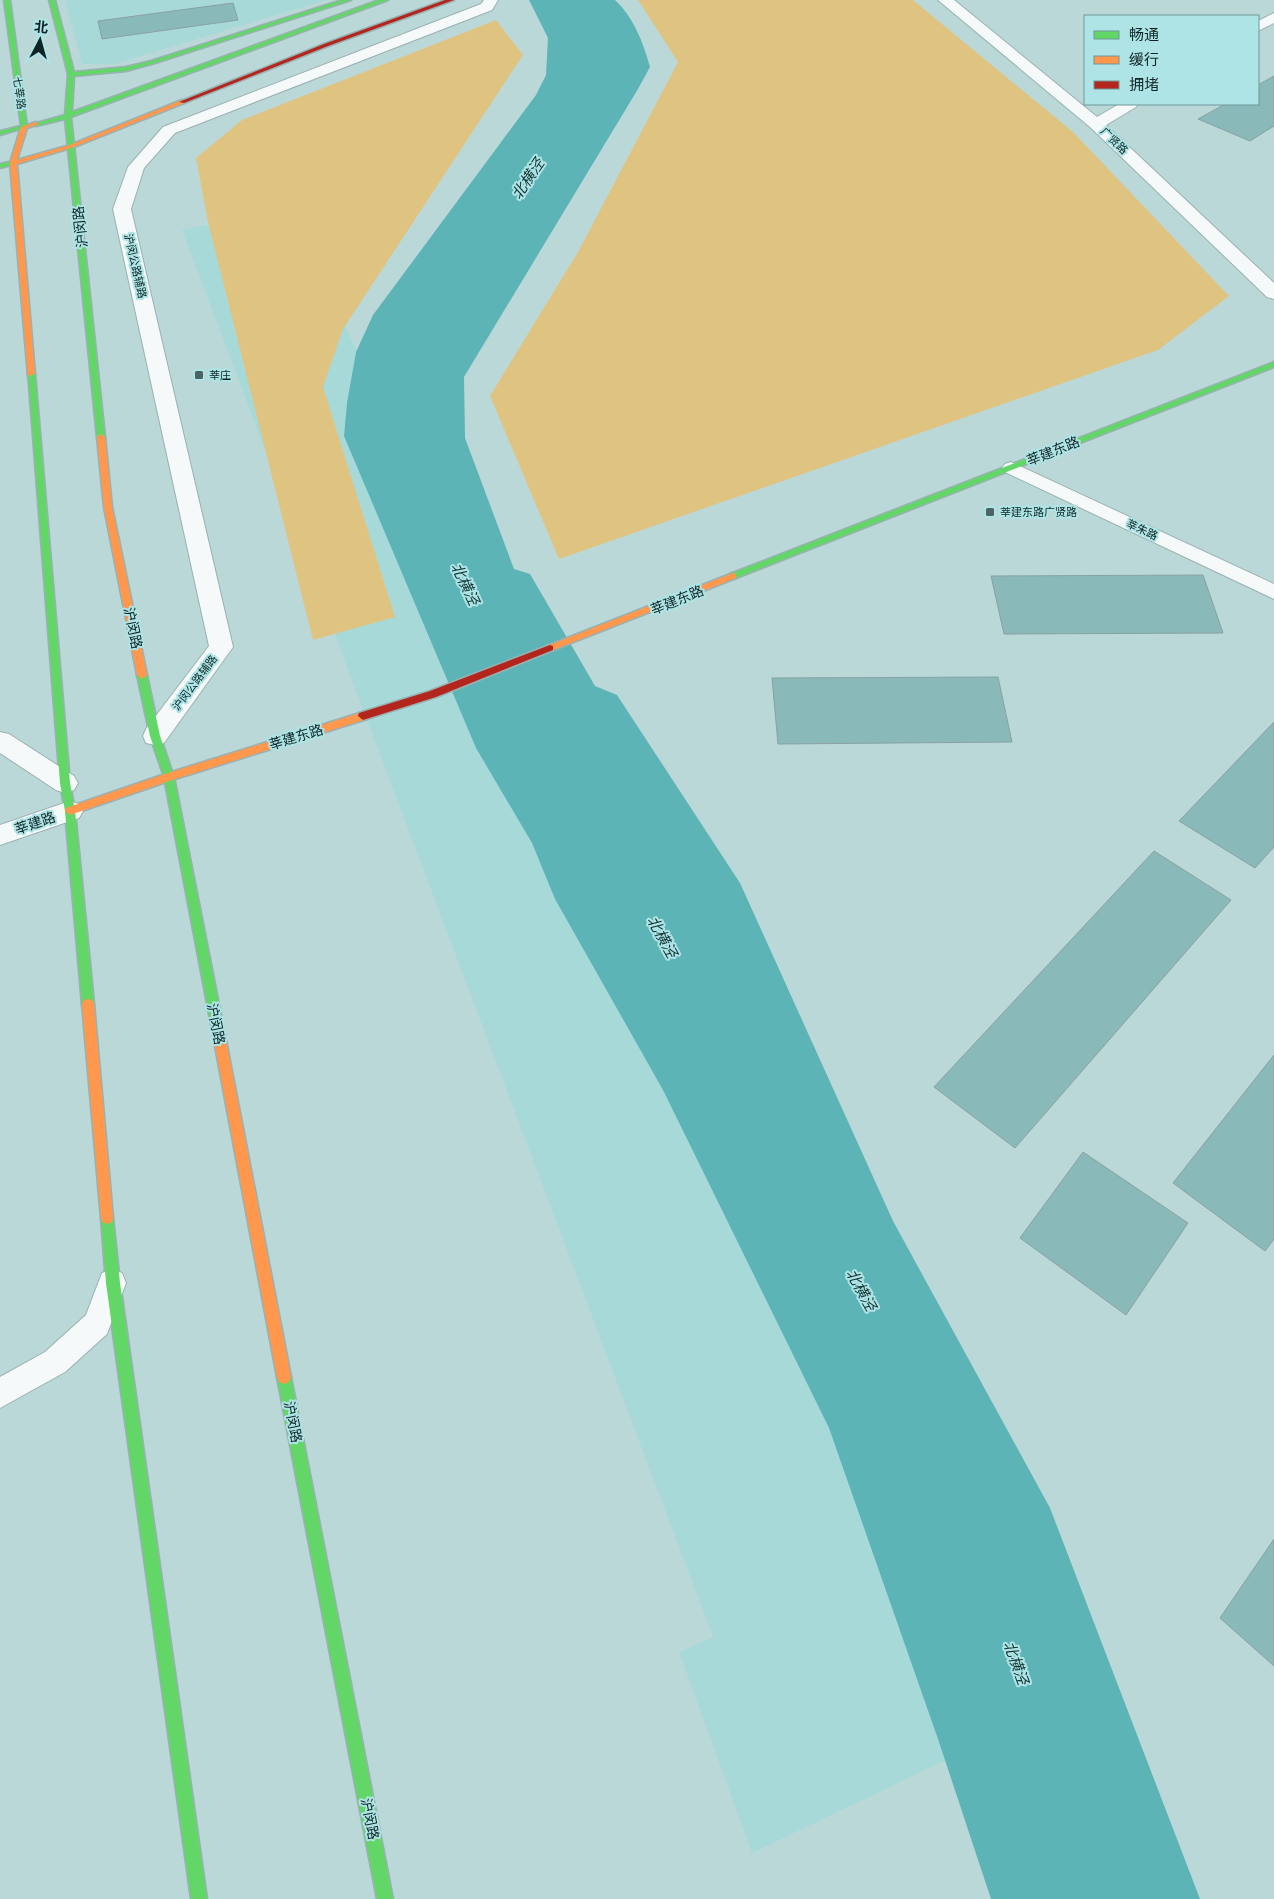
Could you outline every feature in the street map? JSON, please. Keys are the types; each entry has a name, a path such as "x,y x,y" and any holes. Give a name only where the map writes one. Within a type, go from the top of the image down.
{"main road":[{"name":"七莘路","path":"7,0 24,127"},
{"path":"52,0 71,74 68,116"},
{"path":"71,74 135,67 348,0"},
{"path":"0,133 68,116 386,0"},
{"path":"4,167 72,146 326,45 451,0"},
{"name":"沪闵路","path":"68,116 108,508 155,736 169,777 385,1899"},
{"path":"24,127 4,167 65,783 70,811 113,1282 199,1899"},
{"name":"莘建东路","path":"70,811 169,777 433,694 588,635 1274,364"}],"street":[{"name":"沪闵公路辅路","path":"155,736 221,647 122,209 136,167 169,130 487,7 491,0"},
{"name":"广贤路","path":"945,0 1096,124 1274,293"},
{"path":"1259,26 1274,17"},
{"path":"1096,124 1128,105"},
{"path":"0,741 65,783"},
{"name":"莘建路","path":"0,835 70,811"}],"lane":[{"name":"莘朱路","path":"1011,468 1274,592"},
{"path":"0,1393 55,1362 97,1324 113,1282"}],"shaded area":[{"path":"65,0 326,0 115,64 82,64"},
{"path":"638,0 913,0 1073,132 1229,296 1158,350 559,559 490,396 578,252 678,62"},
{"path":"496,20 523,55 343,329 323,387 395,617 313,640 208,222 196,158 242,120"},
{"path":"290,209 918,1544 1042,1714 752,1853 679,1652 713,1637 182,230"}],"water":[{"name":"北横泾","path":"529,0 615,0 633,23 650,67 464,377 465,438 514,569 530,574 595,686 617,695 740,883 893,1221 1050,1508 1200,1899 991,1899 938,1739 829,1428 663,1090 555,899 532,843 476,748 344,436 347,403 356,352 373,315 536,95 546,75 548,38"}],"building":[{"path":"233,3 238,20 102,39 98,21"},
{"path":"1274,76 1274,126 1250,141 1198,119 1223,105 1259,105 1259,84"},
{"path":"1203,575 1223,633 1004,634 991,576"},
{"path":"998,677 1012,742 778,744 772,678"},
{"path":"1274,722 1274,847 1255,868 1179,821"},
{"path":"1154,851 1231,900 1015,1148 934,1087"},
{"path":"1274,1055 1274,1239 1265,1251 1173,1183"},
{"path":"1083,1152 1188,1223 1126,1315 1020,1238"},
{"path":"1274,1539 1274,1666 1220,1618"}],"traffic: fast":[{"path":"7,0 24,127"},
{"path":"52,0 71,74 68,116"},
{"path":"71,74 126,69 153,62 348,0"},
{"path":"36,124 68,116 385,0"},
{"path":"68,116 101,437"},
{"path":"0,133 24,127"},
{"path":"0,166 13,163"},
{"path":"733,576 1274,364"},
{"path":"31,374 65,783 70,811 88,1004"},
{"path":"142,675 155,736 169,777 219,1035"},
{"path":"107,1218 113,1283 199,1899"},
{"path":"284,1377 385,1899"}],"traffic: slow":[{"path":"13,163 72,146 182,102"},
{"path":"31,374 13,163 24,127 36,124"},
{"path":"101,437 108,507 142,675"},
{"path":"550,648 733,576"},
{"path":"70,811 169,777 363,716"},
{"path":"88,1004 107,1218"},
{"path":"219,1035 284,1377"}],"traffic: jam":[{"path":"182,102 326,45 451,0"},
{"path":"363,716 433,694 550,648"}],"place":[{"name":"莘庄","path":"199,375"},
{"name":"莘建东路广贤路","path":"990,512"}]}
